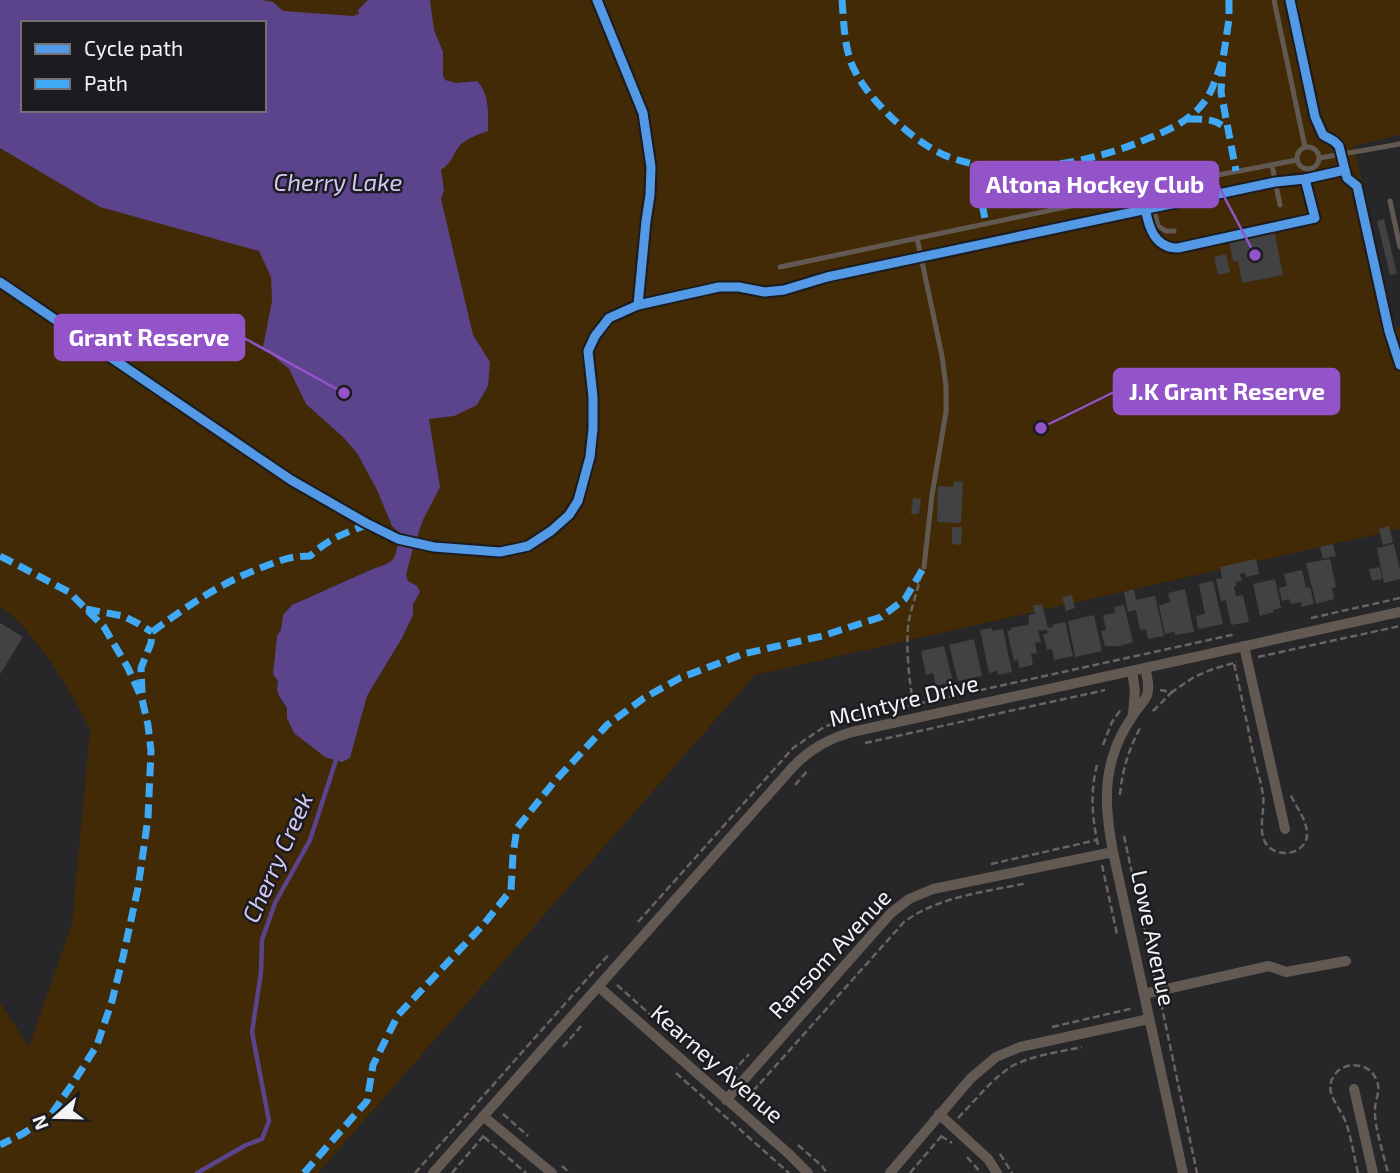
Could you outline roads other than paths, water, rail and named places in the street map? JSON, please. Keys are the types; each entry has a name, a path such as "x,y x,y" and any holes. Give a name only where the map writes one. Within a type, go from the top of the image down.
{"street":[{"name":"McIntyre Drive","path":"433,1173 791,769 819,745 852,732 1400,612"},
{"path":"1244,646 1285,829"},
{"name":"Lowe Avenue","path":"1145,668 1148,688 1144,701 1133,714 1114,752 1107,781 1107,813 1113,852 1183,1173"},
{"name":"Lowe Avenue","path":"1132,671 1135,690 1133,714"},
{"name":"Ransom Avenue","path":"726,1101 891,913 909,899 933,888 1113,852"},
{"path":"1144,994 1269,966 1286,972 1346,961"},
{"name":"Kearney Avenue","path":"599,987 808,1173"},
{"path":"890,1173 971,1078 996,1058 1020,1047 1149,1019"},
{"path":"1354,1089 1373,1173"},
{"path":"939,1114 988,1159 996,1173"},
{"path":"483,1116 552,1173"}],"lane":[{"path":"1274,0 1304,147"},
{"path":"1320,158 1400,144"},
{"path":"1304,147 1315,149 1320,158 1317,166 1310,170 1301,167 1297,160 1297,155 1304,147"},
{"path":"780,267 1297,160"},
{"path":"1272,165 1280,205"},
{"path":"1149,189 1158,226 1166,232 1174,231"},
{"path":"1390,201 1400,247"},
{"path":"917,238 946,386 946,412 923,567"}],"water":[{"name":"Cherry Lake","path":"0,0 262,0 273,2 283,11 353,16 359,14 358,10 368,0 430,0 434,30 443,52 445,80 457,83 477,81 484,92 488,131 464,142 441,170 444,190 441,199 473,335 490,362 488,386 477,405 454,416 429,419 440,487 423,520 406,575 408,581 417,586 420,592 413,604 413,615 402,638 367,696 350,758 342,762 325,757 294,733 287,718 287,708 277,690 278,681 273,674 277,636 281,630 283,615 292,605 389,563 395,556 400,533 392,526 357,453 306,404 289,369 263,347 272,301 271,277 259,251 100,207 0,148"}],"waterway":[{"name":"Cherry Creek","path":"197,1173 262,1139 269,1121 252,1032 261,972 262,940 275,903 310,840 337,757"}],"place":[{"name":"Altona Hockey Club","path":"1255,255"},
{"name":"Grant Reserve","path":"344,393"},
{"name":"J.K Grant Reserve","path":"1041,428"}]}
